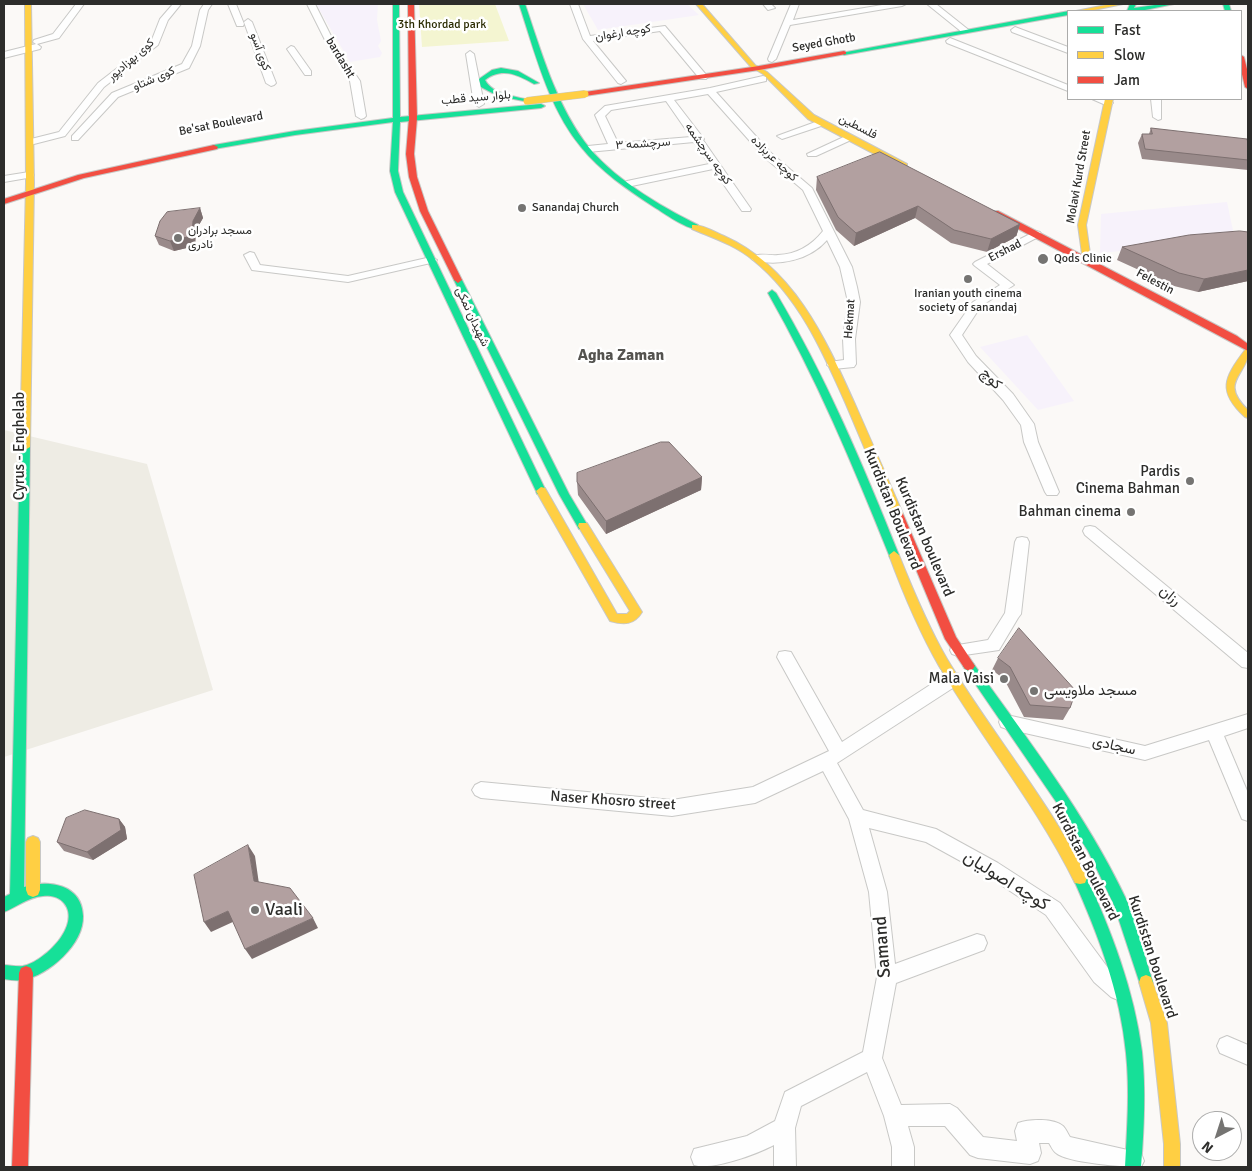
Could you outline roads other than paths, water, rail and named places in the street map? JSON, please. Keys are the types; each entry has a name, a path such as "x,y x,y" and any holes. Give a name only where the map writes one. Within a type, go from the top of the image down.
{"main road":[{"name":"Cyrus - Enghelab","path":"28,4 34,46"},
{"name":"Cyrus - Enghelab","path":"35,567 32,183 34,46 40,4"},
{"name":"شهیدان نمکی","path":"396,4 397,115 394,171 399,192 546,502 614,618 620,620 630,619 634,617 636,612 564,494 424,211 411,169 410,154 413,114 411,4"},
{"path":"510,4 524,46"},
{"name":"Kurdistan boulevard","path":"522,4 544,67 559,100 574,130 602,164 627,184 682,222 743,249 757,258 777,278 807,315 833,366 952,639 1093,847 1121,904 1159,1023 1172,1144 1172,1167"},
{"name":"فلسطین","path":"699,4 758,72 818,124 873,155 915,174"},
{"path":"1097,10 1120,4"},
{"path":"1135,10 1171,4"},
{"name":"Seyed Ghotb","path":"586,97 703,77 758,72 794,62 1067,13"},
{"name":"Seyed Ghotb","path":"586,97 758,72 1067,21"},
{"path":"396,47 411,46"},
{"path":"745,55 794,62"},
{"path":"1242,61 1246,76"},
{"path":"529,66 545,106"},
{"path":"527,100 493,92 482,84 481,80 485,75 492,72 512,70 523,73 536,83"},
{"path":"545,106 586,97"},
{"name":"بلوار سید قطب","path":"413,114 479,104 586,97"},
{"path":"545,106 559,100"},
{"name":"Molavi Kurd Street","path":"1087,261 1082,225 1105,100"},
{"name":"بلوار سید قطب","path":"413,114 545,106"},
{"name":"Be'sat Boulevard","path":"32,183 144,154 217,139 361,116 413,114"},
{"name":"Be'sat Boulevard","path":"32,183 257,138 397,115"},
{"path":"596,175 663,223 695,240"},
{"path":"4,193 32,183"},
{"path":"4,202 32,183"},
{"path":"17,896 32,183"},
{"path":"986,211 1033,236 1048,241 1084,241"},
{"name":"Felestin","path":"1048,241 1237,340 1248,350"},
{"path":"430,260 447,255"},
{"name":"Kurdistan Boulevard","path":"756,274 790,321 805,349 852,452 923,626 953,679 1045,813 1065,848 1102,925 1116,964 1132,1038 1136,1135 1133,1164"},
{"path":"1237,340 1248,336"},
{"path":"1248,350 1230,378 1229,388 1230,398 1248,415"},
{"path":"546,502 564,494"},
{"path":"33,831 33,890"},
{"path":"4,906 17,896 45,888 65,894 72,901 76,910 73,934 66,946 55,957 42,966 26,972 10,974 4,972"},
{"path":"20,1167 26,972"}],"street":[{"path":"4,55 34,46 56,36 80,4"},
{"name":"کوی بهزادپور","path":"33,142 62,134 98,92 101,84 117,74 155,43 164,19 177,4"},
{"name":"کوی شتاو","path":"75,138 115,95 186,66 196,46 204,10 208,4"},
{"name":"کوی آسو","path":"232,4 244,23 271,83"},
{"name":"bardasht","path":"311,4 332,46 355,81 361,116"},
{"name":"کوچه ارغوان","path":"574,4 587,39 662,28 703,77"},
{"path":"772,59 795,4"},
{"path":"788,23 902,4"},
{"path":"931,4 966,31"},
{"path":"1016,30 1067,50"},
{"path":"587,39 621,81"},
{"path":"950,41 1067,88"},
{"path":"290,49 308,73"},
{"path":"470,54 479,104"},
{"path":"614,146 600,116 608,108 710,91 758,72"},
{"name":"کوچه عربزاده","path":"710,91 756,145 794,180 810,186 828,232"},
{"name":"کوچه سرچشمه","path":"669,99 699,139 715,166 746,209"},
{"path":"1156,100 1158,117"},
{"path":"782,136 818,124"},
{"name":"سرچشمه ۳","path":"588,148 699,139"},
{"path":"812,154 846,139"},
{"path":"627,184 715,166"},
{"path":"4,180 32,183"},
{"path":"757,258 779,260 799,255 821,243 828,232"},
{"name":"Hekmat","path":"828,232 846,268 854,302 848,339 850,364 833,366"},
{"name":"Ershad","path":"1008,284 979,264 1033,236"},
{"path":"250,255 256,268 348,278 430,260"},
{"name":"کوچ","path":"1008,284 977,304 956,335 972,359 1008,397 1028,424 1031,442 1052,492"},
{"name":"رزان","path":"1090,531 1248,662"},
{"path":"958,650 993,646 1013,614 1022,542"},
{"name":"Samand","path":"785,656 833,757 857,817 878,892 887,978 872,1058"},
{"name":"Naser Khosro street","path":"481,790 672,808 714,800 755,796 833,757 953,679"},
{"name":"سجادی","path":"1007,722 1145,753 1248,721"},
{"path":"1214,732 1248,813"},
{"name":"کوچه اصولیان","path":"857,817 930,836 1007,879 1053,910 1101,975 1121,993"},
{"path":"887,978 977,943"},
{"path":"1227,1046 1248,1055"},
{"path":"785,1167 784,1128 792,1099 872,1058 895,1116 903,1148 903,1167"},
{"path":"895,1116 950,1115 978,1147 1031,1160 1026,1131 1055,1133 1064,1146 1133,1164"},
{"path":"702,1157 750,1146 784,1128"}],"place":[{"name":"Sanandaj Church","path":"522,208"},
{"name":"مسجد برادران نادری","path":"178,238"},
{"name":"Qods Clinic","path":"1043,259"},
{"name":"Iranian youth cinema society of sanandaj","path":"968,279"},
{"name":"Pardis Cinema Bahman","path":"1190,481"},
{"name":"Bahman cinema","path":"1131,512"},
{"name":"Mala Vaisi","path":"1004,679"},
{"name":"مسجد ملاویسی","path":"1034,691"},
{"name":"Vaali","path":"255,910"}],"district":[{"name":"Agha Zaman","path":"621,356"}],"park label":[{"name":"3th Khordad park","path":"442,25"}]}
